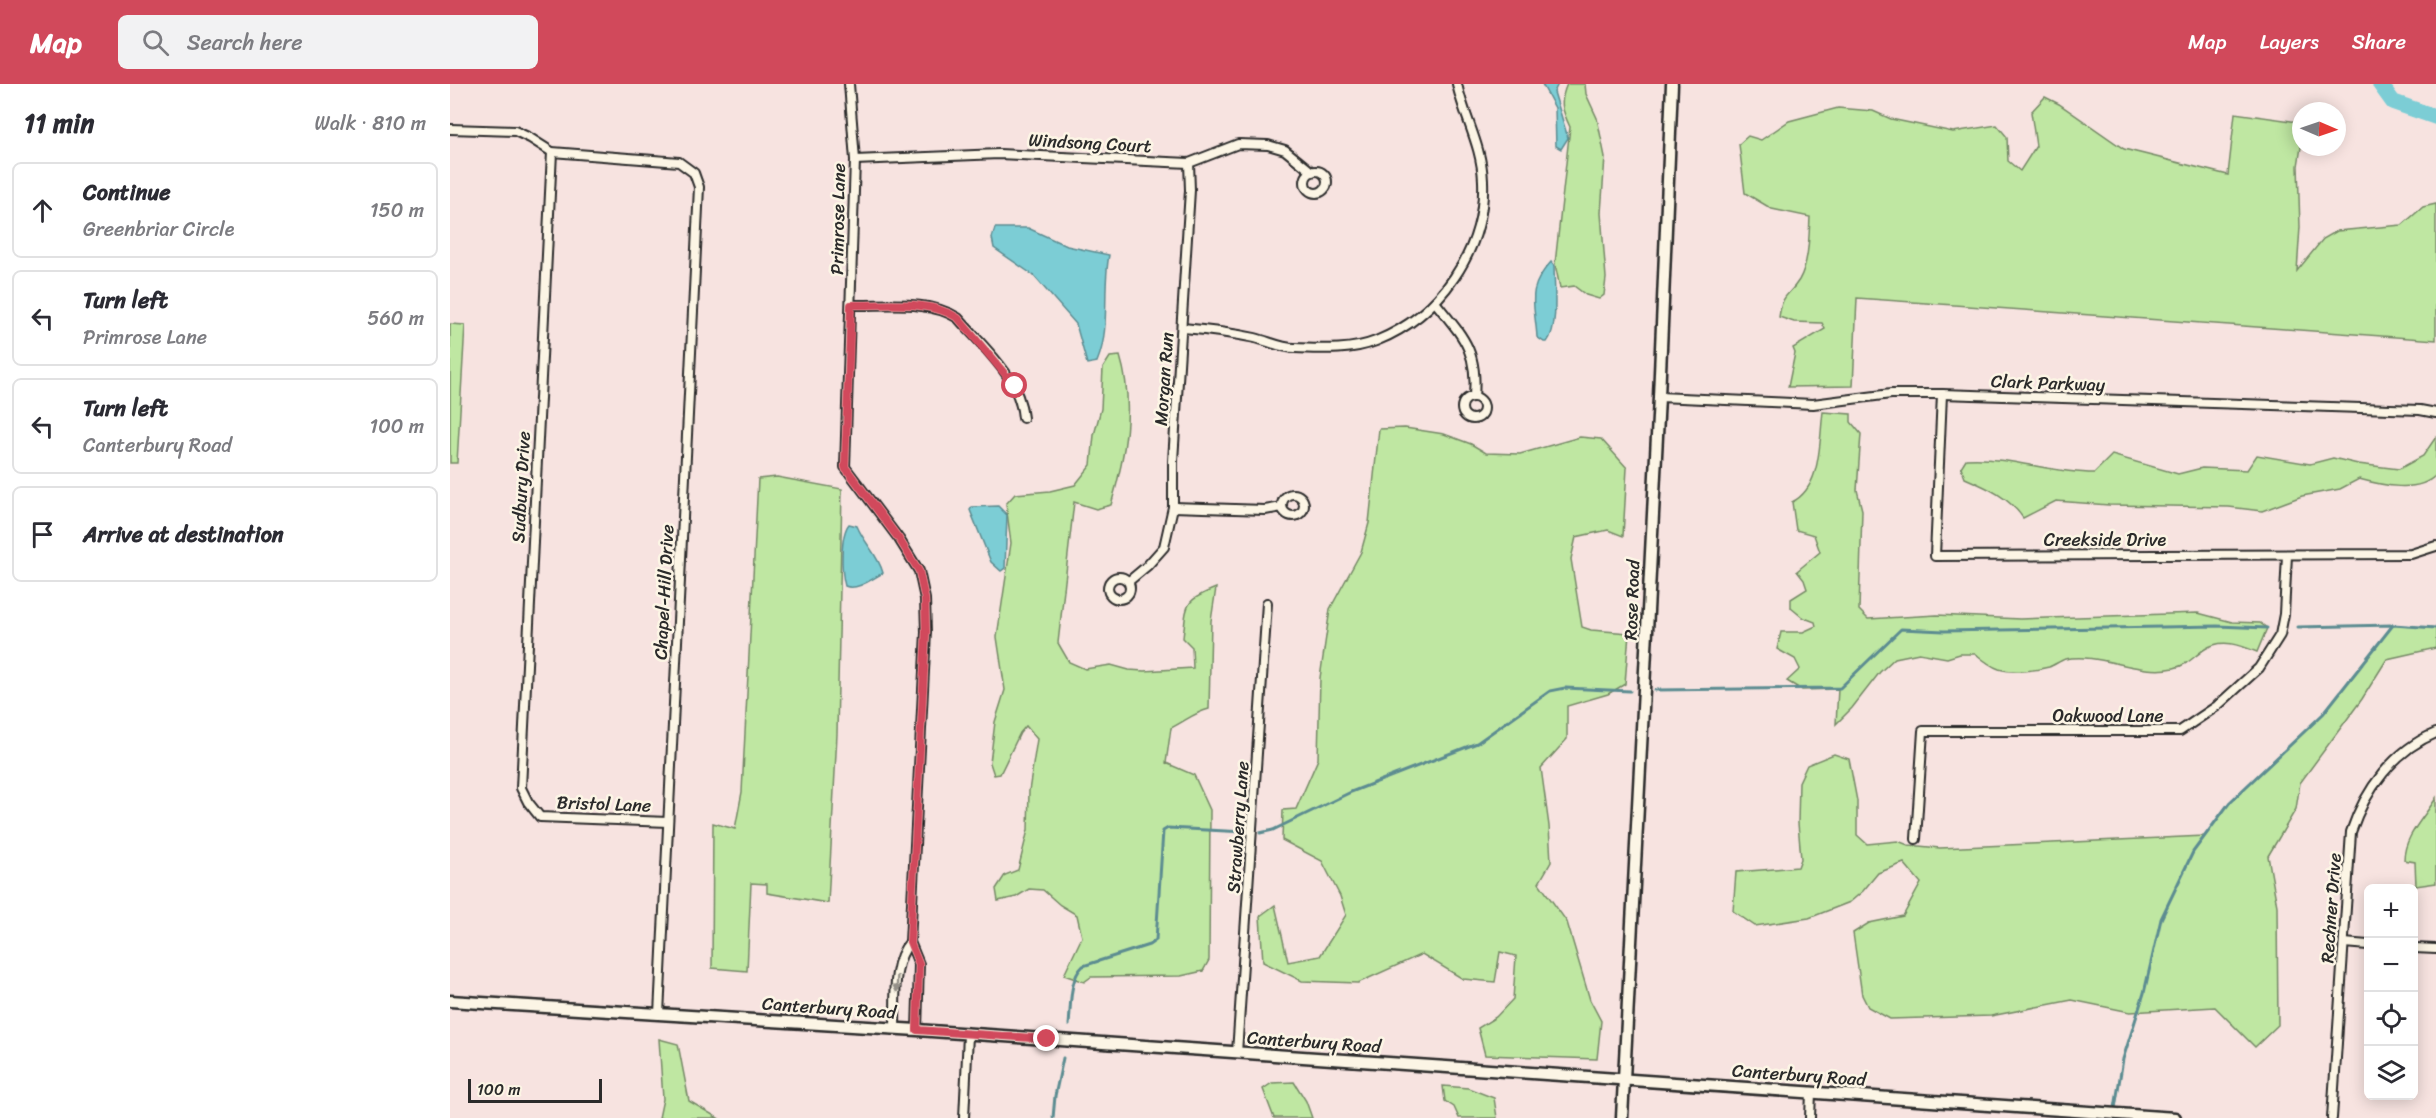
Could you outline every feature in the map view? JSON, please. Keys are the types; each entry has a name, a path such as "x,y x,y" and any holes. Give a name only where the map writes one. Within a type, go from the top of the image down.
{"street":[{"name":"Primrose Lane","path":"849,84 855,160 845,467 899,539 919,571 925,599 926,632 910,942 919,964 917,1030"},
{"path":"1183,328 1223,332 1291,348 1345,348 1375,341 1412,322 1435,302 1454,280 1471,247 1482,201 1483,180 1479,147 1457,84"},
{"name":"Rose Road","path":"1622,1118 1659,397 1672,84"},
{"path":"450,129 515,131 552,152"},
{"name":"Windsong Court","path":"855,160 999,154 1189,163 1238,144 1268,145 1286,150 1312,172"},
{"name":"Chapel-Hill Drive","path":"552,152 679,162 694,173 699,187 659,1014"},
{"name":"Sudbury Drive","path":"540,817 528,802 521,788 552,152"},
{"name":"Morgan Run","path":"1129,581 1164,547 1173,507 1173,461 1190,190 1189,163"},
{"path":"1435,302 1462,335 1470,349 1476,374 1474,397"},
{"path":"851,305 919,307 947,311 958,318 1015,386 1022,404 1023,418"},
{"name":"Clark Parkway","path":"1659,397 1813,404 1891,394 1942,394 2420,410 2436,413"},
{"name":"Creekside Drive","path":"1942,394 1935,556 2411,554 2436,546"},
{"path":"1173,507 1265,510 1282,507"},
{"name":"Oakwood Lane","path":"1916,839 1923,731 2180,731 2217,706 2259,668 2280,635 2284,614 2287,555"},
{"name":"Strawberry Lane","path":"1237,1053 1268,603"},
{"name":"Rechner Drive","path":"2332,1118 2351,832 2359,809 2379,777 2413,744 2435,734"},
{"name":"Bristol Lane","path":"540,817 668,822"},
{"name":"Primrose Lane","path":"895,1029 898,967 902,951 910,942"},
{"path":"2344,943 2364,945"},
{"path":"2418,948 2436,949"},
{"name":"Canterbury Road","path":"450,1001 917,1030 2175,1118"},
{"path":"964,1118 968,1035"},
{"path":"1810,1092 1810,1118"}],"green space":[{"path":"1567,84 1585,84 1586,94 1597,118 1605,157 1601,213 1606,278 1604,295 1599,299 1586,295 1574,286 1560,288 1555,264 1570,127 1562,106"},
{"path":"2045,97 2059,104 2124,149 2228,175 2235,113 2292,121 2292,156 2300,156 2300,227 2297,271 2323,239 2337,231 2402,225 2423,207 2436,204 2436,340 1857,298 1853,386 1788,387 1795,353 1793,348 1825,329 1822,323 1794,322 1779,317 1784,299 1799,280 1805,266 1810,217 1772,209 1745,193 1739,144 1748,136 1761,140 1789,121 1838,108 1873,111 1891,119 1953,132 1997,125 2007,137 2008,161 2020,171 2036,146 2031,112"},
{"path":"450,324 465,325 457,463 450,463"},
{"path":"1120,356 1127,393 1124,450 1111,505 1096,509 1074,502 1058,643 1069,662 1085,669 1111,665 1144,671 1193,668 1192,647 1183,638 1186,611 1197,597 1216,588 1211,621 1209,709 1171,728 1166,763 1194,775 1210,810 1209,960 1203,971 1181,976 1091,977 1084,982 1064,975 1082,937 1077,915 1060,905 1043,890 1029,889 1016,897 998,901 996,889 1005,875 1018,870 1028,830 1029,791 1037,739 1026,726 1020,733 1000,774 994,775 990,763 995,722 1005,690 997,637 1011,543 1006,504 1015,494 1050,491 1075,485 1091,465 1094,435 1101,409 1103,368 1110,357"},
{"path":"1823,412 1851,414 1851,422 1861,434 1857,490 1862,510 1859,610 1868,619 1937,615 2020,619 2198,613 2232,622 2260,623 2267,628 2257,652 2224,643 2211,646 2179,667 2160,670 2078,658 2065,659 2049,667 2017,671 1996,668 1976,654 1960,654 1947,658 1919,653 1895,658 1880,672 1852,708 1836,724 1838,689 1802,690 1787,681 1800,669 1795,659 1777,649 1781,632 1803,632 1816,626 1815,622 1802,617 1791,608 1791,599 1807,589 1797,571 1820,552 1814,535 1796,530 1792,502 1802,495 1814,475"},
{"path":"1405,428 1444,434 1471,444 1486,453 1520,454 1580,437 1601,439 1627,468 1623,536 1608,530 1576,537 1571,559 1582,627 1591,630 1629,633 1625,684 1608,694 1567,706 1567,739 1541,768 1549,826 1551,862 1539,883 1567,922 1590,1000 1601,1021 1597,1059 1485,1055 1478,1028 1496,1017 1513,999 1516,956 1500,952 1495,982 1463,979 1422,954 1358,983 1302,981 1263,962 1260,916 1275,905 1288,962 1320,956 1346,915 1340,896 1322,861 1282,840 1283,810 1296,809 1318,759 1320,678 1330,609 1361,552 1369,523 1379,429"},
{"path":"2436,437 2436,475 2428,481 2410,486 2399,486 2359,479 2340,489 2302,496 2262,511 2229,507 2109,505 2056,501 2023,518 2005,499 1965,478 1961,467 1966,459 1982,459 2094,473 2112,455 2178,474 2202,468 2247,470 2257,455 2310,464 2333,458 2358,464 2399,469 2423,456"},
{"path":"777,477 842,489 837,734 828,903 767,893 767,884 751,883 747,971 712,968 713,823 735,829 742,792 758,479"},
{"path":"2393,625 2436,628 2436,648 2387,659 2362,699 2300,783 2296,809 2268,856 2277,906 2278,1025 2255,1047 2215,1007 2130,1012 2072,1000 1991,1016 1890,1019 1868,1007 1862,995 1853,933 1869,923 1903,916 1921,883 1904,863 1878,873 1850,902 1809,918 1755,926 1733,911 1736,872 1798,867 1801,859 1798,823 1799,782 1807,765 1834,754 1849,759 1857,801 1857,835 1867,844 1898,841 1908,845 1940,848 2205,836 2230,802 2323,714"},
{"path":"2436,798 2436,883 2418,886 2416,884 2415,862 2404,860 2407,843"},
{"path":"659,1039 678,1044 689,1101 718,1118 659,1118 663,1099"},
{"path":"1294,1082 1306,1101 1312,1118 1274,1118 1263,1089 1272,1083"},
{"path":"1443,1086 1468,1088 1494,1098 1497,1118 1459,1118 1454,1107 1445,1101"}],"water":[{"path":"1542,84 1558,84 1554,92 1568,138 1561,149 1556,146 1555,108"},
{"path":"995,228 1028,228 1067,246 1109,255 1104,336 1097,362 1087,364 1076,324 1033,275 994,248 992,238"},
{"path":"1551,262 1554,266 1554,317 1551,335 1547,342 1544,342 1537,337 1534,298 1538,281"},
{"path":"998,506 1007,515 1005,568 1001,571 991,562 970,510 972,507"},
{"path":"849,524 857,526 883,573 854,587 845,586 843,572 844,536"}],"waterway":[{"path":"2380,84 2393,102 2436,117"},
{"path":"2298,627 2393,625 2436,628"},
{"path":"2115,1108 2123,1059 2144,993 2161,919 2193,852 2230,802 2323,714 2393,625"},
{"path":"1655,690 1840,688 1901,629 1944,631 2217,626 2267,628"},
{"path":"1260,833 1273,830 1351,792 1477,743 1550,691 1565,688 1630,691"},
{"path":"1069,1025 1073,985 1078,971 1083,966 1149,945 1156,940 1163,831 1168,828 1245,832"},
{"path":"1053,1118 1063,1058"}],"route":[{"path":"1015,386 958,318 947,311 919,307 851,305 845,467 899,539 919,571 925,599 926,632 910,942 919,964 917,1030 1047,1039"}]}
